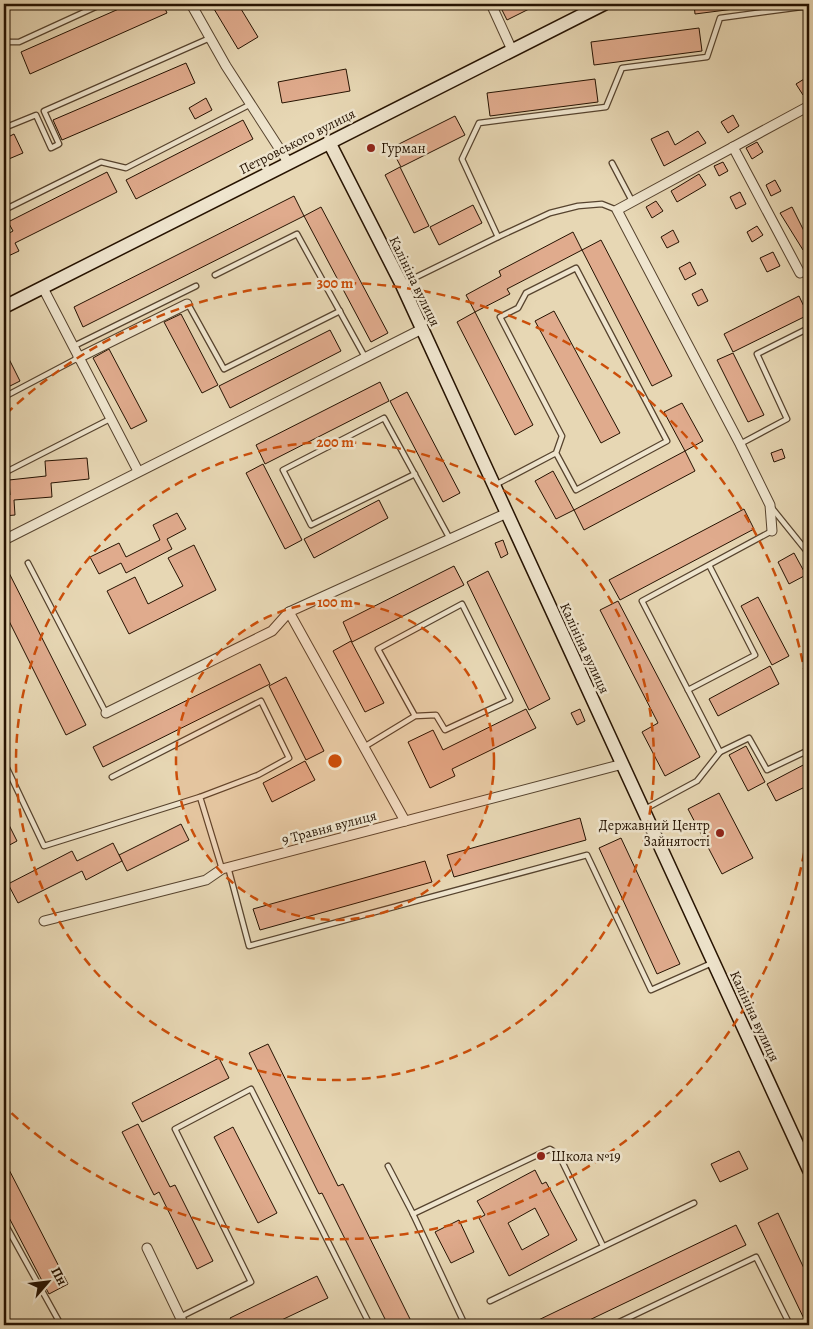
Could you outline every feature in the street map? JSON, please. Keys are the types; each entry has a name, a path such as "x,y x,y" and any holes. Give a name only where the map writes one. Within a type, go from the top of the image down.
{"street":[{"path":"191,4 226,66 288,162"},
{"path":"491,4 512,50"},
{"name":"Петровського вулиця","path":"4,307 604,4"},
{"path":"772,531 770,505 617,210 809,106"},
{"name":"Калініна вулиця","path":"329,142 402,285 809,1170"},
{"path":"733,147 800,273"},
{"path":"43,288 138,472"},
{"path":"78,358 187,304"},
{"path":"4,540 422,329"},
{"path":"106,713 272,631 289,612 507,513"},
{"path":"289,612 405,821"},
{"name":"9 Травня вулиця","path":"44,921 206,880 225,868 622,764"},
{"path":"147,1248 182,1321"}],"lane":[{"path":"4,33 8,42 19,42 102,4"},
{"path":"498,237 462,159 479,122 606,107 622,68 707,57 720,18 809,6"},
{"path":"4,128 36,115 51,148 59,144 44,111 210,38"},
{"path":"4,210 101,162 126,168 251,104"},
{"path":"612,162 632,203"},
{"path":"402,285 550,213 578,206 602,204 617,210"},
{"path":"215,275 297,234 365,357"},
{"path":"494,486 556,453 562,436 500,317 518,308 526,293 576,268 667,440 576,490 556,453"},
{"path":"72,347 196,286"},
{"path":"187,304 224,369 340,312"},
{"path":"740,444 787,419 756,354 809,328"},
{"path":"4,397 78,358"},
{"path":"414,474 311,525 283,470 384,418 450,539"},
{"path":"4,473 110,419"},
{"path":"770,505 809,554"},
{"path":"720,752 642,601 772,531"},
{"path":"28,563 106,713"},
{"path":"688,690 755,655 709,565"},
{"path":"364,747 414,716 436,715 445,730 510,700 462,604 378,649 414,716"},
{"path":"4,762 44,846 200,798 258,775 290,758 262,701 112,777"},
{"path":"643,810 697,781 720,752 749,738 767,770 809,750"},
{"path":"200,798 225,868 249,946 587,855 651,990 714,962"},
{"path":"182,1321 251,1282 175,1129 251,1089 369,1325"},
{"path":"413,1214 550,1149 559,1155 603,1246"},
{"path":"388,1166 413,1214 465,1325"},
{"path":"490,1301 694,1204"},
{"path":"4,1222 61,1325"},
{"path":"616,1325 756,1257 790,1325"}],"building":[{"path":"130,4 163,4 167,13 30,74 21,52"},
{"path":"211,4 238,4 258,37 238,49"},
{"path":"499,4 539,4 507,20"},
{"path":"694,4 733,4 734,9 695,14"},
{"path":"699,28 702,51 594,65 591,42"},
{"path":"186,63 195,83 62,140 53,120"},
{"path":"346,69 350,91 282,103 278,82"},
{"path":"809,76 809,91 803,95 796,84"},
{"path":"595,79 598,102 490,116 487,93"},
{"path":"206,98 212,110 195,119 189,108"},
{"path":"733,115 739,126 728,133 721,122"},
{"path":"455,116 465,135 401,167 391,148"},
{"path":"243,120 253,139 136,199 126,180"},
{"path":"668,131 675,145 698,131 706,143 664,166 651,139"},
{"path":"14,134 23,153 4,161 4,139"},
{"path":"757,142 763,152 752,159 746,148"},
{"path":"723,162 728,171 719,176 714,166"},
{"path":"400,167 429,226 414,233 385,175"},
{"path":"107,172 117,192 15,243 19,251 4,258 4,236 13,231 8,222"},
{"path":"699,174 706,185 677,202 671,191"},
{"path":"775,180 781,191 771,196 766,185"},
{"path":"740,192 746,204 736,209 730,197"},
{"path":"294,196 304,216 83,327 74,307"},
{"path":"656,201 663,211 652,218 646,207"},
{"path":"473,205 482,223 439,245 430,227"},
{"path":"321,207 388,333 371,342 304,216"},
{"path":"792,207 809,237 809,246 803,250 780,213"},
{"path":"757,226 763,235 752,242 747,232"},
{"path":"673,230 679,242 667,248 661,237"},
{"path":"573,232 582,250 507,289 510,294 475,312 466,295 501,276 499,271"},
{"path":"601,240 672,376 652,386 582,250"},
{"path":"773,252 780,266 767,272 760,258"},
{"path":"690,262 696,274 685,280 679,268"},
{"path":"702,289 708,301 698,306 692,294"},
{"path":"799,296 808,315 733,352 724,334"},
{"path":"554,311 620,433 601,443 535,321"},
{"path":"475,312 533,425 515,435 457,322"},
{"path":"181,314 218,385 202,393 164,322"},
{"path":"330,330 341,351 230,408 219,386"},
{"path":"4,349 20,381 4,389"},
{"path":"109,349 147,421 131,429 93,358"},
{"path":"733,353 764,415 748,422 717,360"},
{"path":"380,382 389,401 265,464 256,445"},
{"path":"407,392 460,493 443,502 390,401"},
{"path":"682,403 703,441 685,451 664,412"},
{"path":"782,449 785,458 774,462 771,453"},
{"path":"685,451 695,471 584,530 574,510"},
{"path":"87,458 89,479 51,483 52,497 14,500 15,515 4,516 4,495 10,495 9,480 46,476 45,461"},
{"path":"263,464 302,540 285,549 246,473"},
{"path":"553,471 574,510 556,519 535,481"},
{"path":"379,500 388,518 314,558 304,539"},
{"path":"744,509 754,529 620,600 609,580"},
{"path":"177,513 186,529 167,539 172,549 126,573 121,563 99,574 90,557 119,543 126,557 160,540 153,525"},
{"path":"503,540 508,554 501,558 495,543"},
{"path":"194,545 216,590 129,634 107,591 135,577 148,604 183,586 168,558"},
{"path":"794,553 806,575 789,584 778,562"},
{"path":"4,563 86,725 66,735 4,611"},
{"path":"454,566 464,585 352,642 343,622"},
{"path":"488,571 550,699 529,710 467,582"},
{"path":"758,597 789,656 772,665 741,606"},
{"path":"618,601 700,757 665,776 642,732 658,723 600,610"},
{"path":"351,641 384,703 365,712 333,651"},
{"path":"260,664 270,684 103,767 93,747"},
{"path":"770,666 779,684 718,716 709,699"},
{"path":"286,677 324,751 306,760 269,686"},
{"path":"526,709 536,728 452,769 455,776 430,788 408,742 433,730 443,750"},
{"path":"580,709 585,721 577,725 571,713"},
{"path":"746,746 765,782 748,791 729,755"},
{"path":"305,761 315,780 272,802 263,783"},
{"path":"809,762 809,785 776,801 767,784"},
{"name":"Державний Центр Зайнятості","path":"719,793 753,858 722,874 688,809"},
{"path":"4,815 17,841 4,848"},
{"path":"580,818 586,840 454,877 447,855"},
{"path":"181,824 189,840 127,871 119,855"},
{"path":"621,838 680,964 657,974 599,848"},
{"path":"113,843 122,861 86,880 82,871 18,903 8,884 72,851 77,861"},
{"path":"425,861 432,882 260,930 253,909"},
{"path":"268,1044 338,1186 343,1184 413,1325 388,1325 322,1193 319,1194 249,1053"},
{"path":"219,1058 229,1078 142,1122 132,1103"},
{"path":"138,1124 170,1187 175,1185 213,1261 197,1269 159,1192 154,1195 122,1132"},
{"path":"233,1127 277,1213 258,1223 214,1137"},
{"path":"739,1151 748,1169 720,1182 711,1164"},
{"path":"4,1160 68,1284 49,1294 4,1208"},
{"path":"535,1170 542,1184 546,1182 577,1240 509,1276 479,1218 485,1215 477,1201","holes":["535,1208 549,1235 522,1250 508,1223"]},
{"path":"778,1213 809,1279 809,1325 807,1325 758,1223"},
{"path":"459,1220 474,1252 451,1263 435,1232"},
{"path":"736,1225 746,1245 579,1325 528,1325"},
{"path":"317,1276 328,1298 271,1325 234,1325 230,1318"}],"place":[{"name":"Гурман","path":"371,148"},
{"name":"Державний Центр Зайнятості","path":"720,833"},
{"name":"Школа №19","path":"541,1156"}]}
